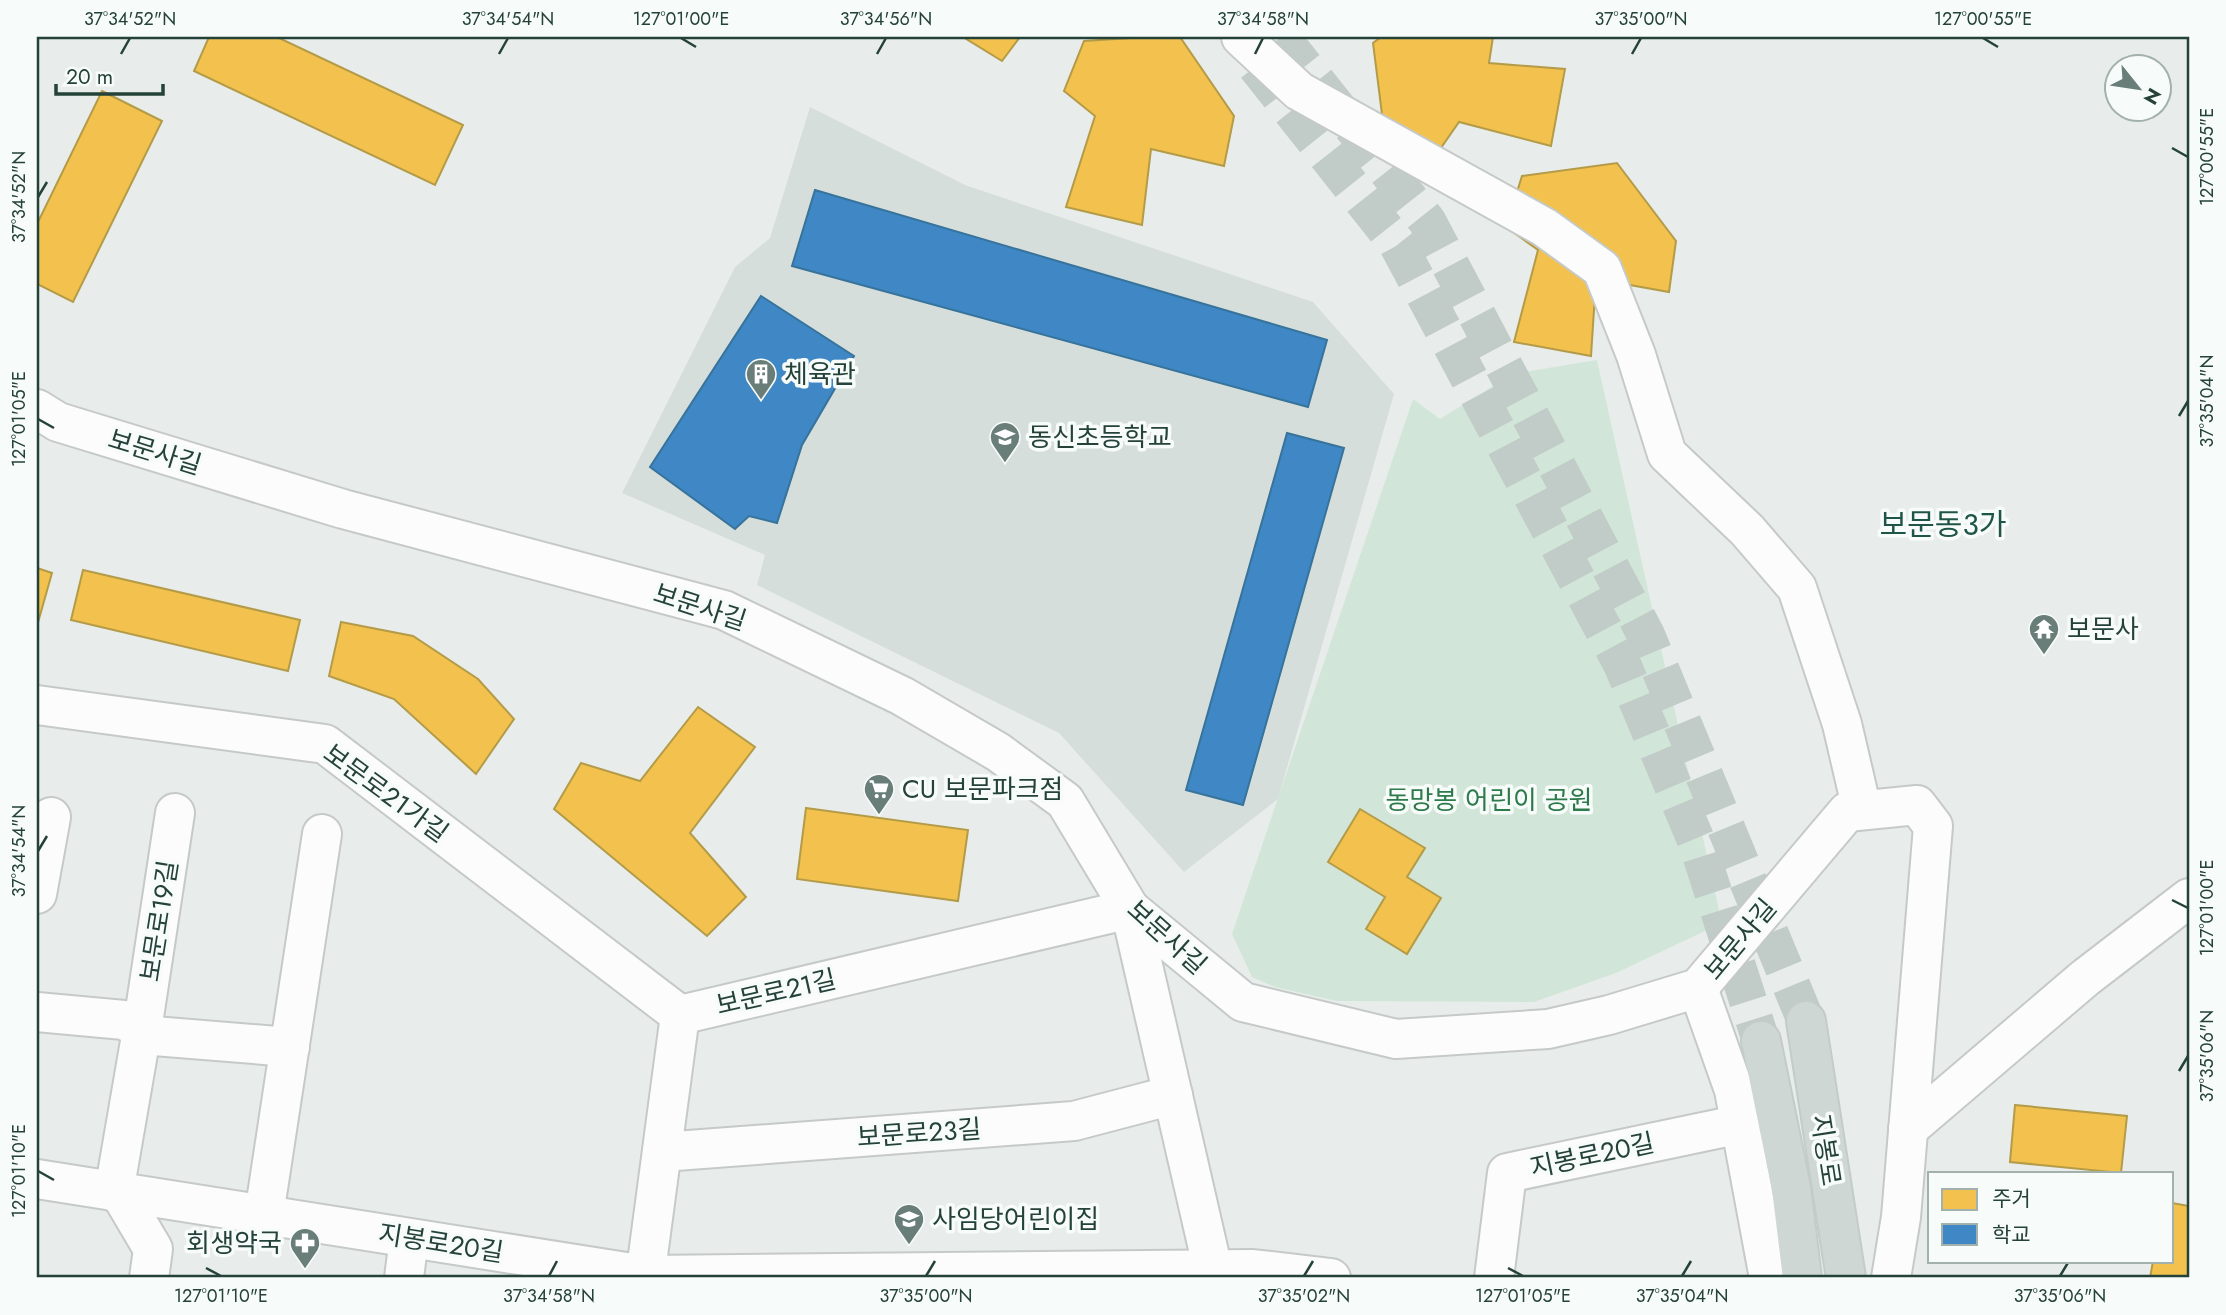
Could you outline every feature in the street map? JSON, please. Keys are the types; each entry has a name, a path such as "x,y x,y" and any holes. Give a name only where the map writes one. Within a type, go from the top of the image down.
{"main road":[{"name":"지봉로","path":"1806,1021 1846,1278"},
{"name":"지봉로","path":"1761,1041 1791,1188 1802,1278"}],"street":[{"path":"1241,37 1299,91 1544,227 1602,269 1636,355 1667,454 1747,530 1797,588 1842,724 1862,810"},
{"name":"보문사길","path":"37,409 58,422 343,509 724,610 902,696 998,752 1065,801 1130,909 1243,1002 1396,1039 1548,1029 1609,1015 1698,988 1847,811 1917,806 1933,826 1901,1217 1891,1278"},
{"name":"보문로21가길","path":"37,705 326,744 680,1015"},
{"name":"보문로19길","path":"117,1192 175,813"},
{"path":"37,894 51,817"},
{"path":"264,1215 322,834"},
{"path":"1908,1129 2085,978 2189,898"},
{"path":"1130,909 1213,1274"},
{"name":"보문로21길","path":"645,1277 680,1015 1130,909"},
{"path":"1698,988 1734,1090 1769,1278"},
{"path":"37,1012 124,1020 154,1036 290,1047"},
{"name":"보문로23길","path":"662,1152 1074,1121 1172,1095"},
{"name":"지봉로20길","path":"1494,1278 1507,1172 1741,1124"},
{"name":"지봉로20길","path":"37,1180 645,1277 1213,1274 1253,1269 1331,1278"},
{"path":"117,1192 153,1249 149,1278"},
{"path":"404,1278 409,1238"}],"shaded area":[{"name":"동신초등학교","path":"810,107 965,185 1313,302 1394,394 1278,799 1184,872 1059,733 757,585 765,555 622,493 735,267 770,238"}],"green space":[{"name":"동망봉 어린이 공원","path":"1597,360 1719,910 1707,930 1616,973 1534,1002 1336,1001 1275,987 1252,977 1232,934 1413,399 1440,419 1512,374"}],"building: 주거":[{"path":"209,37 277,37 463,125 435,185 194,71"},
{"path":"963,37 1020,37 1002,61"},
{"path":"1180,37 1234,116 1224,166 1151,149 1142,225 1066,207 1095,116 1064,91 1084,41"},
{"path":"1381,37 1493,37 1489,63 1565,69 1551,146 1459,122 1436,155 1385,138 1373,43"},
{"path":"102,91 162,121 73,302 37,284 37,224"},
{"path":"1617,163 1676,241 1669,292 1596,279 1591,356 1514,342 1538,250 1506,227 1522,176"},
{"path":"37,568 52,573 37,626"},
{"path":"83,570 300,620 288,671 71,620"},
{"path":"341,622 413,636 478,679 514,719 476,774 394,699 329,676"},
{"path":"698,707 755,747 690,833 746,897 707,936 554,809 581,763 640,781"},
{"path":"806,808 968,830 958,901 797,879"},
{"path":"1360,809 1425,848 1407,877 1441,898 1407,954 1366,929 1385,897 1328,862"},
{"path":"2015,1105 2127,1116 2121,1172 2010,1162"},
{"path":"2174,1203 2189,1206 2189,1278 2150,1278 2153,1262 2174,1262"}],"building: 학교":[{"path":"815,190 1327,340 1308,407 792,266"},
{"name":"체육관","path":"761,296 854,356 802,445 777,523 749,516 735,529 650,467"},
{"path":"1287,433 1344,448 1243,805 1186,790"}],"tunnel":[{"path":"1281,37 1427,221 1646,635 1806,1021"},
{"path":"1256,66 1398,245 1622,664 1698,845 1761,1041"}],"place":[{"name":"체육관","path":"761,401"},
{"name":"동신초등학교","path":"1005,464"},
{"name":"보문사","path":"2044,656"},
{"name":"CU 보문파크점","path":"879,816"},
{"name":"사임당어린이집","path":"909,1246"},
{"name":"회생약국","path":"305,1270"}],"district":[{"name":"보문동3가","path":"1943,525"}]}
